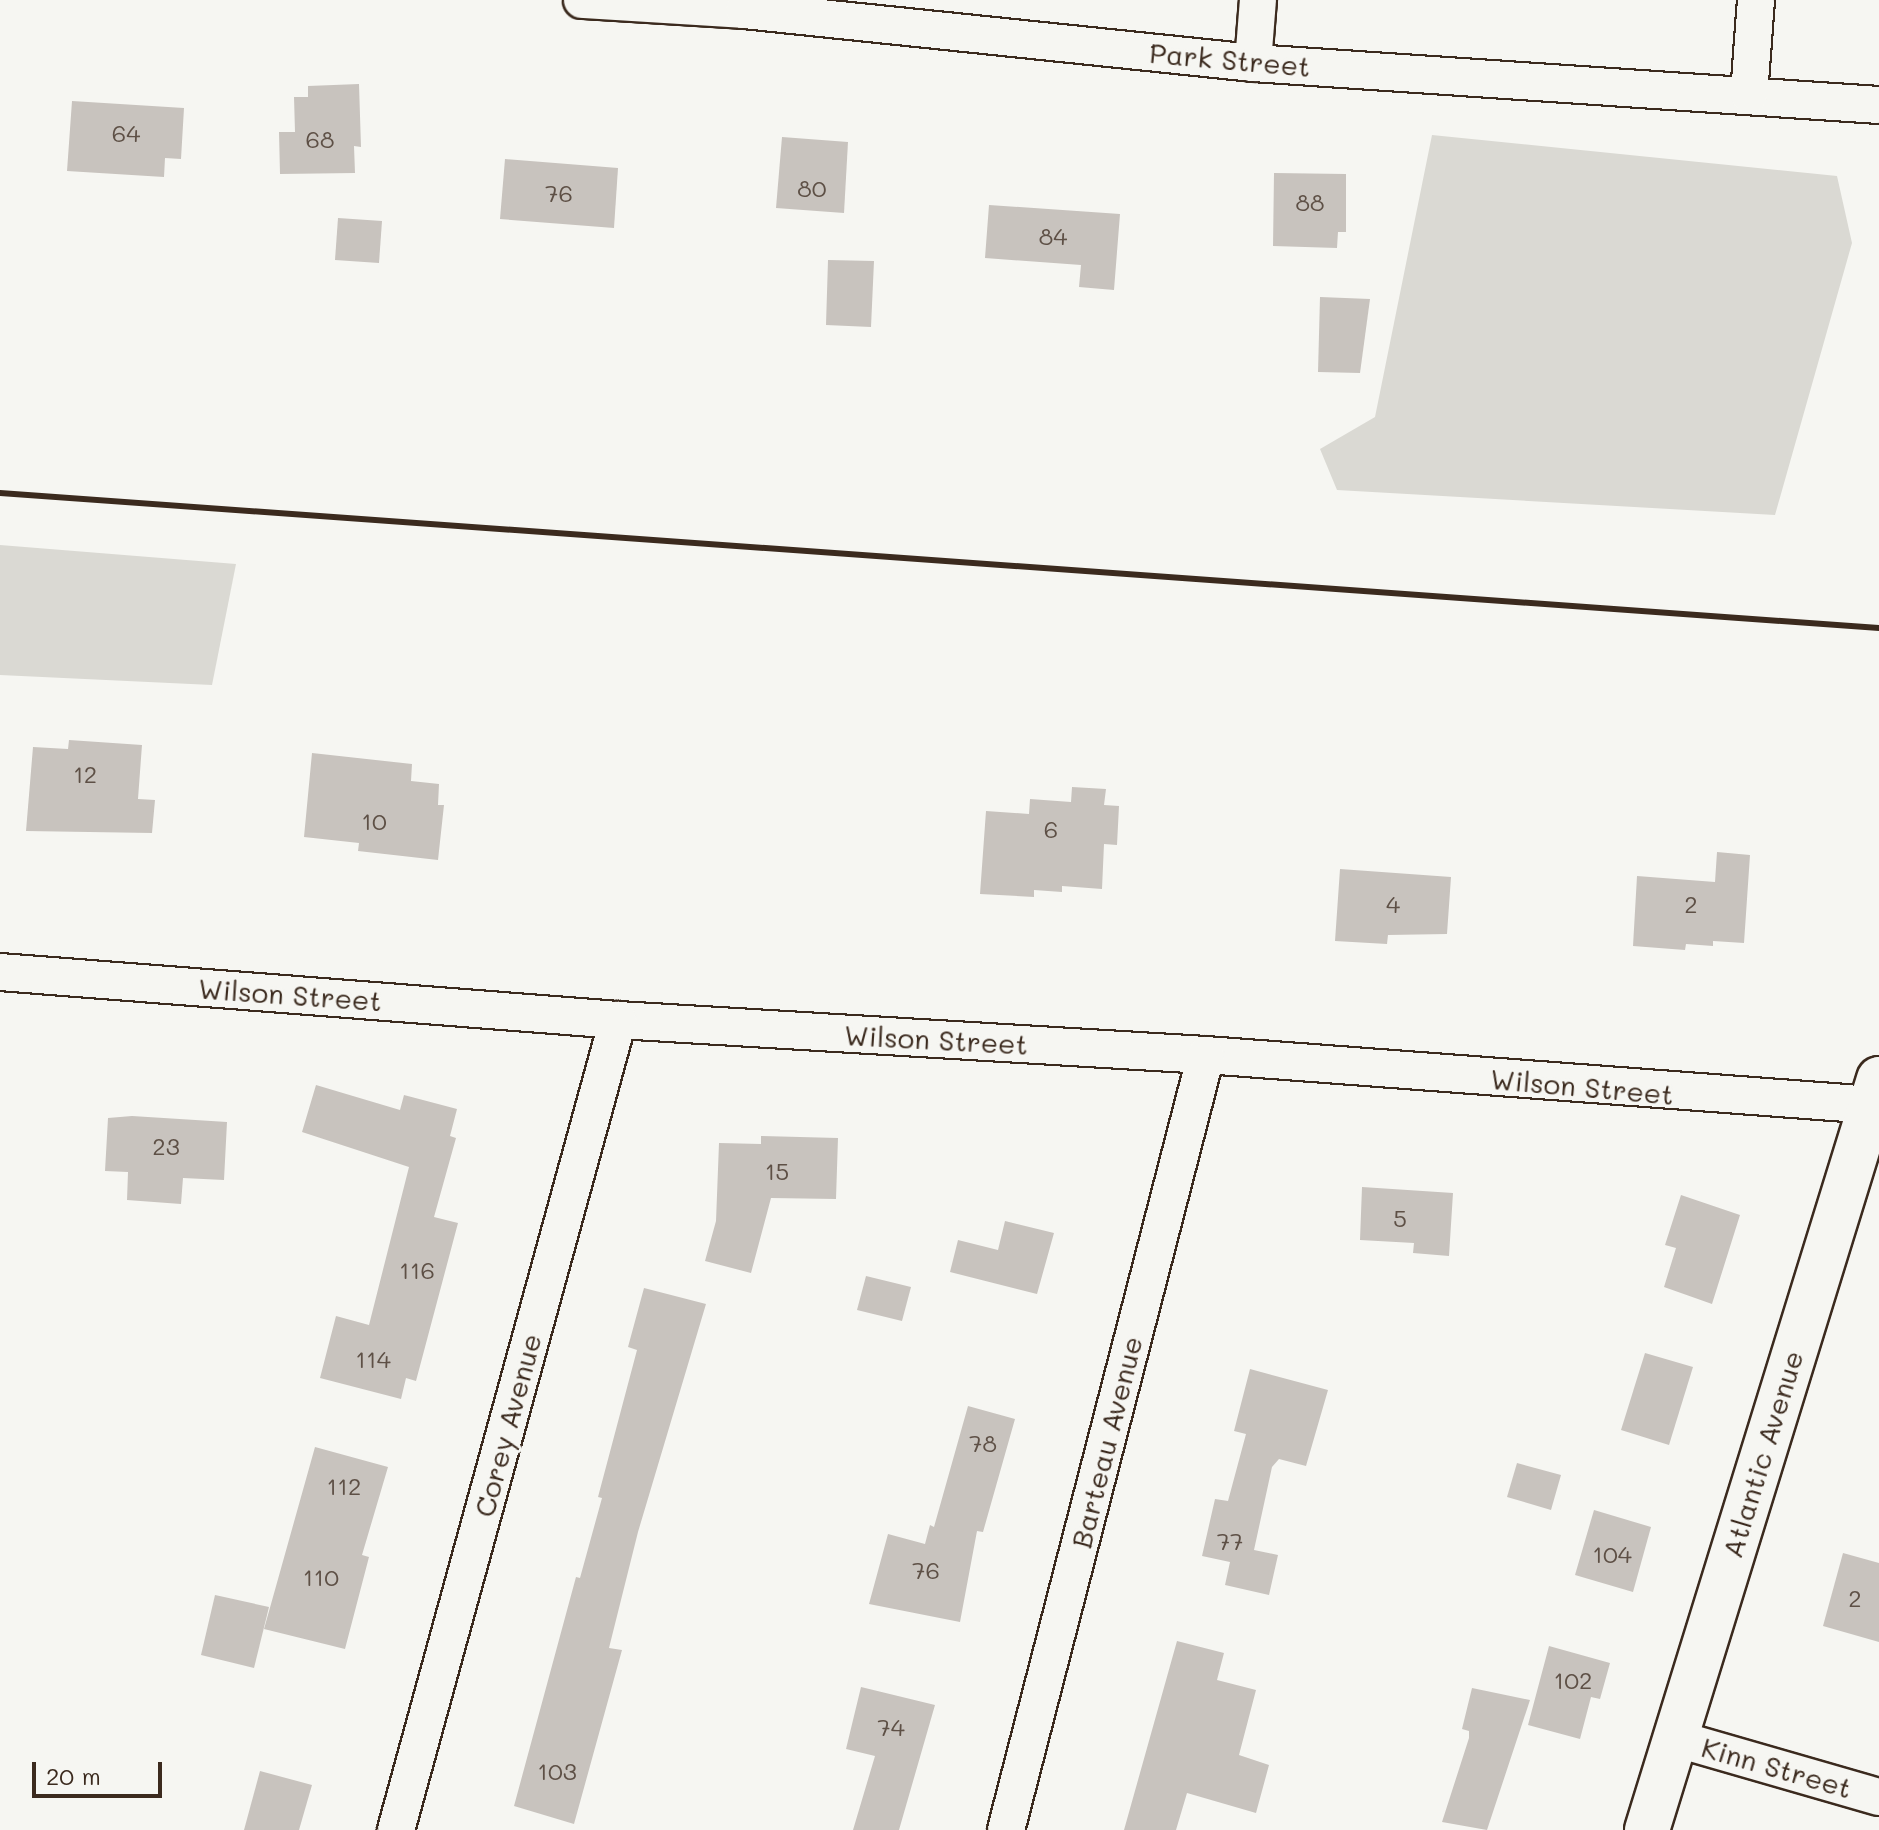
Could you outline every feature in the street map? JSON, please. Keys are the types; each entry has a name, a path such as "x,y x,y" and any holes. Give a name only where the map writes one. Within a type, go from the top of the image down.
{"street":[{"name":"Park Street","path":"582,0 744,5 1253,63 1879,105"},
{"path":"1253,63 1258,0"},
{"path":"1749,95 1756,0"},
{"name":"Wilson Street","path":"0,972 618,1020 1876,1092"},
{"name":"Corey Avenue","path":"396,1830 618,1020"},
{"name":"Barteau Avenue","path":"1006,1830 1206,1055"},
{"name":"Atlantic Avenue","path":"1647,1830 1876,1092"},
{"name":"Kinn Street","path":"1674,1738 1879,1797"}],"shaded area":[{"path":"1432,135 1837,176 1852,243 1775,515 1337,490 1320,449 1375,417"},
{"path":"0,545 236,564 212,685 0,675"}],"building":[{"path":"359,84 361,147 354,146 355,173 280,174 279,132 295,132 294,97 308,97 308,86"},
{"path":"72,101 184,108 181,159 165,158 164,177 67,171"},
{"path":"782,137 848,142 844,213 776,208"},
{"path":"505,159 618,168 614,228 500,219"},
{"path":"1274,173 1346,174 1346,232 1338,232 1337,248 1273,246"},
{"path":"989,205 1120,214 1114,290 1079,287 1081,265 985,258"},
{"path":"338,218 382,221 379,263 335,260"},
{"path":"828,260 874,261 871,327 826,325"},
{"path":"1320,297 1370,299 1360,373 1318,372"},
{"path":"69,740 142,745 138,799 155,800 152,833 26,831 33,747 68,749"},
{"path":"312,753 412,764 411,781 439,784 438,805 444,805 438,860 358,851 359,843 304,837"},
{"path":"1072,787 1106,789 1104,805 1119,806 1117,845 1104,844 1102,889 1062,886 1062,892 1034,890 1034,897 980,894 986,811 1029,814 1030,799 1071,802"},
{"path":"1717,852 1750,855 1744,943 1713,941 1713,946 1686,944 1685,950 1633,946 1637,876 1715,882"},
{"path":"1340,869 1451,877 1447,934 1388,935 1387,944 1335,941"},
{"path":"316,1085 400,1110 404,1095 457,1109 450,1136 456,1138 434,1217 458,1223 416,1381 406,1378 401,1399 320,1378 336,1316 369,1325 409,1167 302,1132"},
{"path":"132,1116 227,1122 224,1180 183,1178 181,1204 127,1200 128,1172 105,1171 108,1118"},
{"path":"761,1136 838,1138 836,1199 771,1198 751,1273 705,1261 716,1221 719,1143 761,1144"},
{"path":"1362,1187 1453,1193 1449,1256 1413,1253 1414,1243 1360,1240"},
{"path":"1681,1195 1740,1215 1712,1304 1664,1287 1676,1248 1665,1245"},
{"path":"1005,1221 1054,1233 1037,1294 950,1272 958,1240 998,1250"},
{"path":"866,1276 911,1287 902,1321 857,1310"},
{"path":"644,1288 706,1304 638,1532 609,1648 622,1650 574,1824 514,1806 576,1577 580,1578 602,1498 598,1497 637,1350 628,1347"},
{"path":"1645,1353 1693,1367 1669,1445 1621,1430"},
{"path":"1250,1369 1328,1390 1306,1466 1279,1459 1272,1467 1254,1550 1278,1555 1269,1595 1225,1585 1230,1562 1202,1556 1215,1499 1228,1501 1246,1434 1234,1431"},
{"path":"968,1406 1015,1419 983,1532 977,1531 960,1622 869,1604 888,1534 925,1544 930,1525 934,1527"},
{"path":"315,1447 388,1467 362,1555 369,1557 345,1649 264,1629"},
{"path":"1517,1463 1561,1475 1551,1510 1507,1497"},
{"path":"1594,1510 1651,1527 1633,1592 1575,1575"},
{"path":"1843,1553 1879,1563 1879,1642 1823,1626"},
{"path":"215,1595 269,1607 254,1668 201,1655"},
{"path":"1177,1641 1224,1653 1217,1680 1256,1690 1239,1755 1269,1765 1256,1813 1187,1793 1176,1830 1124,1830"},
{"path":"1549,1646 1610,1663 1600,1699 1591,1697 1580,1739 1528,1725"},
{"path":"861,1687 935,1705 899,1830 853,1830 875,1756 846,1749"},
{"path":"1472,1688 1530,1700 1487,1830 1442,1822 1469,1738 1469,1731 1462,1729"},
{"path":"260,1771 312,1785 299,1830 244,1830"}],"railway":[{"path":"0,493 1879,628"}]}
